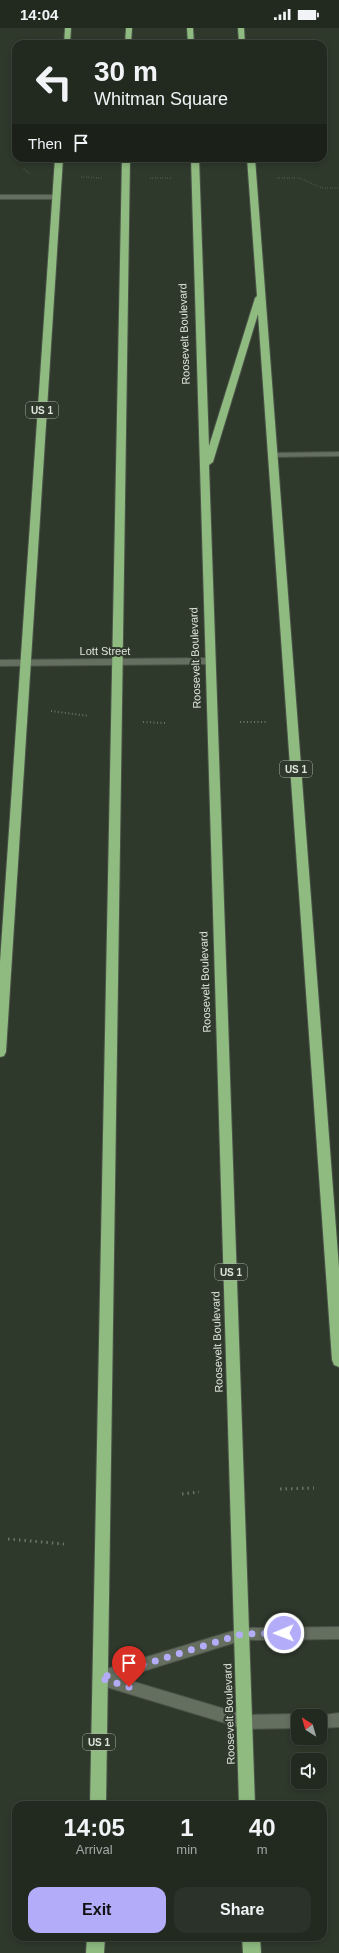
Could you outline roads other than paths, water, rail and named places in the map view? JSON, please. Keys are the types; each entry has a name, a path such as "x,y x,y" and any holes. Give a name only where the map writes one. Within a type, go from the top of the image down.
{"highway":[{"path":"67,40 68,28"},
{"path":"128,40 129,28"},
{"path":"190,28 191,40"},
{"path":"241,28 242,40"},
{"name":"US 1","path":"0,1052 59,162"},
{"name":"US 1","path":"98,1801 126,162"},
{"name":"Roosevelt Boulevard","path":"195,162 247,1801"},
{"name":"US 1","path":"251,162 339,1360"},
{"path":"205,471 261,292"},
{"path":"95,1953 96,1941"},
{"path":"251,1941 252,1953"}],"street":[{"path":"0,196 56,196"},
{"path":"272,455 339,454"},
{"name":"Lott Street","path":"0,663 211,661"},
{"path":"100,1678 242,1634 339,1633"},
{"path":"100,1678 245,1722 291,1721"},
{"path":"327,1721 339,1720"}]}
